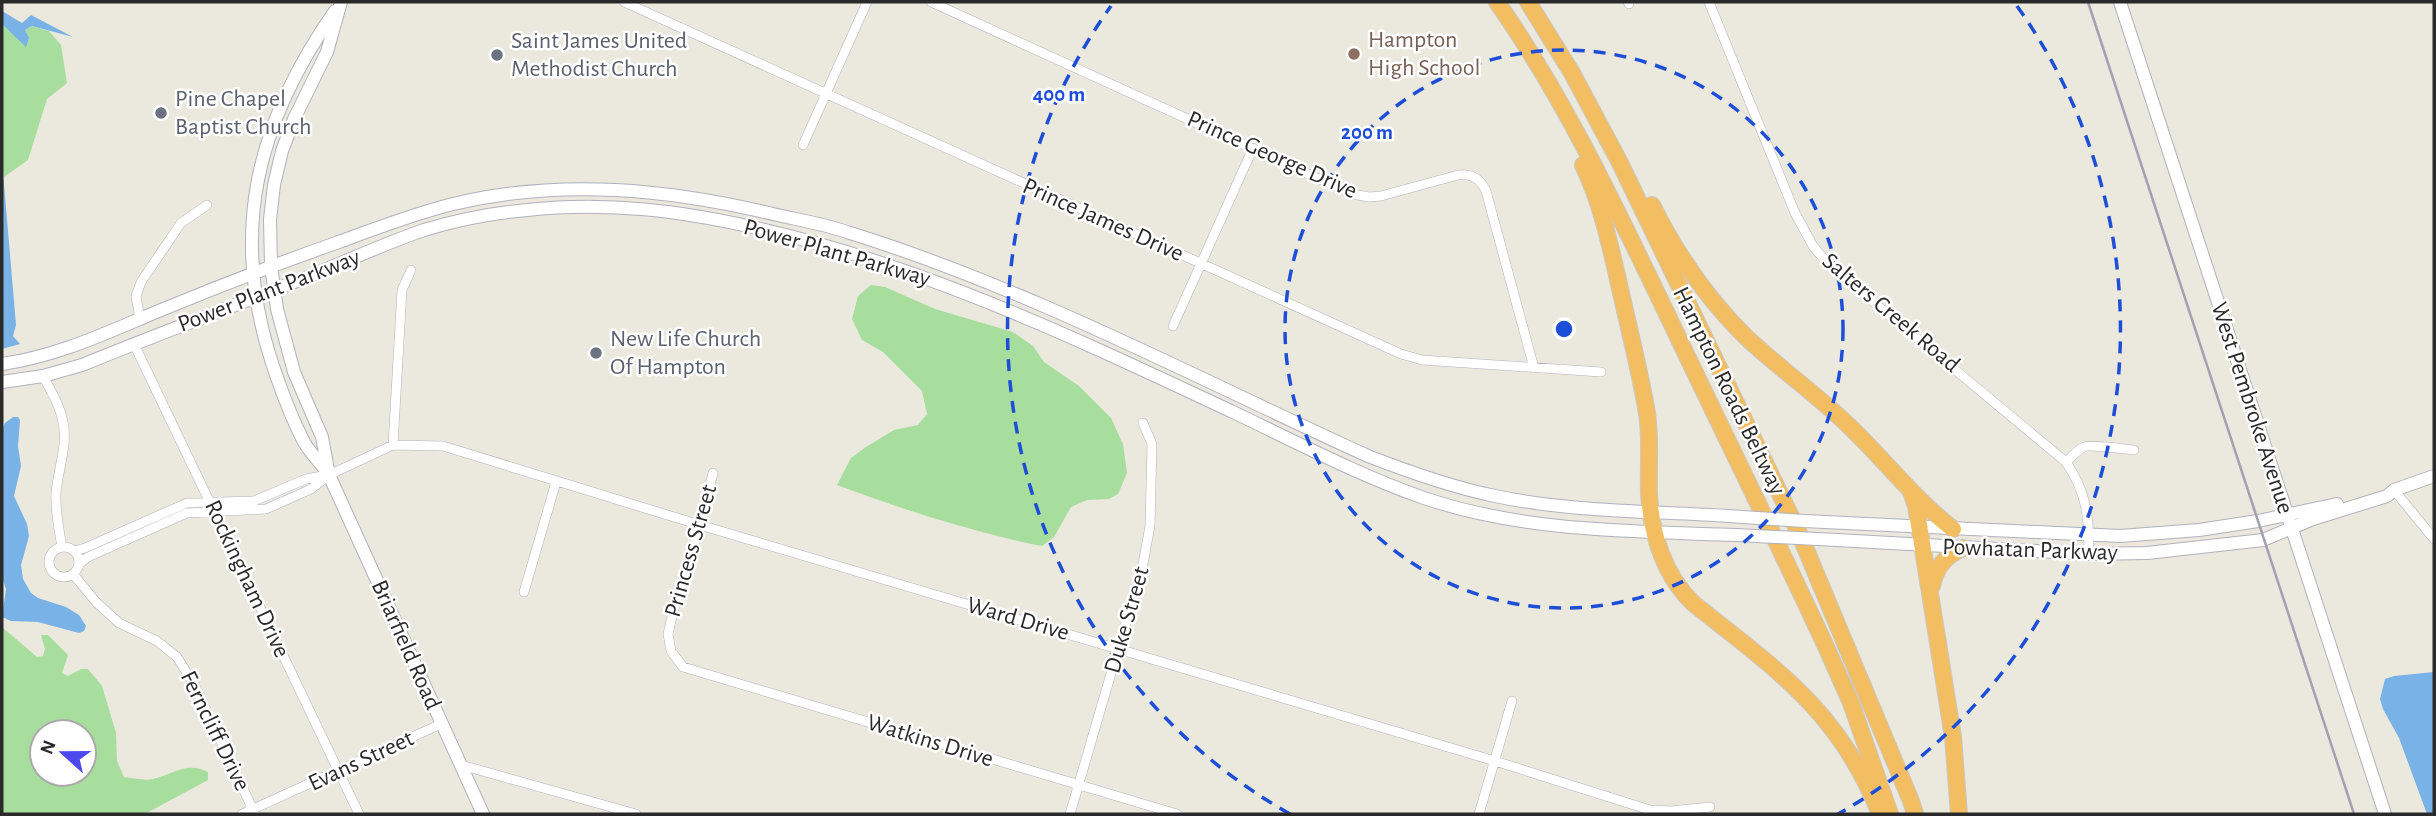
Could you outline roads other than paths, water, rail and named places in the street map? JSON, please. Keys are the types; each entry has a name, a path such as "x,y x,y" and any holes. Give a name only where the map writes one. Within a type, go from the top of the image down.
{"highway":[{"name":"Hampton Roads Beltway","path":"1497,2 1550,82 1574,125 1827,649 1851,703 1890,814"},
{"name":"Hampton Roads Beltway","path":"1528,2 1572,73 1619,161 1799,533 1915,814"},
{"path":"1574,125 1578,154 1598,203 1612,253 1643,391 1648,418 1651,511 1670,577 1681,592 1795,685 1832,726 1868,785 1880,814"},
{"path":"1619,161 1644,190 1690,270 1724,313 1747,337 1849,426 1933,513 1954,529"},
{"path":"1908,487 1914,496 1931,592 1954,746 1959,814"},
{"path":"1931,592 1935,574 1943,560 1963,548"}],"main road":[{"name":"Briarfield Road","path":"341,2 327,52 294,119 280,158 270,219 273,290 288,354 322,436 330,475 483,814"},
{"name":"Briarfield Road","path":"330,475 305,444 267,346 255,296 253,211 265,145 282,103 309,48 341,2"},
{"name":"West Pembroke Avenue","path":"2120,2 2385,814"},
{"name":"Power Plant Parkway","path":"2,364 55,353 253,272 422,212 455,203 523,192 625,189 725,202 844,230 986,281 1368,456 1431,480 1496,497 1530,502 1651,511"},
{"name":"Power Plant Parkway","path":"2,382 43,376 82,365 424,230 491,215 535,209 625,207 690,214 805,239 853,253 999,305 1366,475 1429,500 1528,522 1655,532"},
{"name":"Powhatan Parkway","path":"1651,511 2089,536 2174,533 2289,522 2387,496 2394,490 2434,476"},
{"name":"Powhatan Parkway","path":"1655,532 2089,554 2147,553 2263,540 2289,522"}],"street":[{"name":"Prince James Drive","path":"624,2 1412,358 1601,372"},
{"path":"803,145 867,2"},
{"name":"Prince George Drive","path":"931,2 1360,196 1381,196 1458,175 1476,177 1486,191 1534,368"},
{"name":"Salters Creek Road","path":"1709,2 1795,214 1814,246 1830,266 2066,462 2083,491 2089,554"},
{"path":"1173,326 1253,148"},
{"path":"140,319 136,296 138,287 181,223 207,205"},
{"path":"393,445 402,290 411,270"},
{"name":"Rockingham Drive","path":"134,344 359,814"},
{"path":"43,376 64,423 65,440 58,468 56,496 62,547"},
{"name":"Duke Street","path":"1070,814 1143,564 1150,526 1152,444 1143,423"},
{"name":"Ward Drive","path":"330,475 393,445 443,446 1495,761 1650,810 1710,807"},
{"path":"2066,462 2083,447 2091,445 2134,450"},
{"name":"Princess Street","path":"683,667 671,652 668,634 713,473"},
{"path":"330,475 311,489 266,509 187,513 88,557 79,564 74,574 64,578 59,577 49,566 50,556 57,549 62,547 74,551 85,548 187,503 254,501 306,479 330,475"},
{"path":"524,592 556,482"},
{"path":"2394,490 2434,539"},
{"path":"74,551 79,564"},
{"name":"Ferncliff Drive","path":"74,574 119,623 157,641 177,657 195,686 254,812"},
{"name":"Watkins Drive","path":"683,667 1177,814"},
{"path":"1479,814 1512,701"},
{"name":"Evans Street","path":"242,814 254,812 442,724"},
{"path":"461,765 636,814"}],"water":[{"path":"2,11 22,23 31,15 73,37 32,26 25,30 29,38 26,47 2,24"},
{"path":"2,161 16,325 13,336 20,344 2,349"},
{"path":"13,417 20,420 18,446 21,466 14,496 27,524 29,536 21,565 23,579 31,593 38,598 66,607 79,615 86,626 84,631 79,633 38,622 11,621 2,617 6,589 2,577 2,431 5,423"},
{"path":"2434,672 2434,814 2427,814 2399,738 2380,699 2385,679"}],"railway":[{"path":"2088,2 2354,814"}],"place":[{"name":"Hampton High School","path":"1354,54"},
{"name":"Saint James United Methodist Church","path":"497,55"},
{"name":"Pine Chapel Baptist Church","path":"161,113"},
{"name":"New Life Church Of Hampton","path":"596,353"}]}
